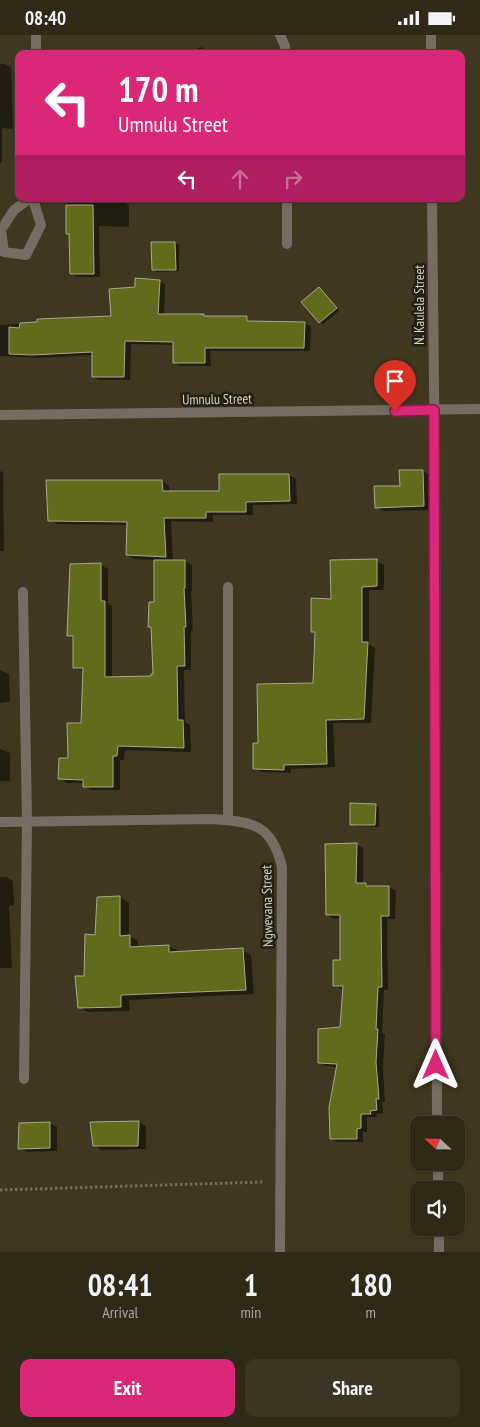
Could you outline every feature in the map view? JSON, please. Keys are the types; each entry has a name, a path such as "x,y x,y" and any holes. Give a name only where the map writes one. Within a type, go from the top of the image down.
{"street":[{"path":"36,35 36,50"},
{"path":"280,35 285,50"},
{"path":"431,35 431,50"},
{"path":"26,202 14,209 1,231 4,252 26,255 41,225 32,202"},
{"path":"287,202 287,244"},
{"name":"N. Kaulela Street","path":"432,202 437,1116"},
{"name":"Umnulu Street","path":"0,415 480,409"},
{"path":"228,587 228,820"},
{"path":"23,592 27,821 24,1079"},
{"name":"Ngwevana Street","path":"0,822 228,820 243,822 261,829 272,839 282,867 280,1252"},
{"path":"438,1236 439,1252"}],"path":[{"path":"0,1190 281,1181"}],"building":[{"path":"66,205 93,205 94,274 70,274 69,234 66,234"},
{"path":"151,242 175,242 176,270 152,270"},
{"path":"135,278 160,280 158,314 247,316 247,321 305,322 304,348 205,348 205,363 173,363 173,342 125,341 124,377 92,377 92,352 32,355 9,354 9,327 19,328 20,323 37,322 37,319 111,316 109,289 135,287"},
{"path":"319,287 337,308 319,323 301,302"},
{"path":"399,470 423,470 424,506 375,508 374,486 400,486"},
{"path":"219,474 289,474 290,501 246,502 246,512 206,512 206,518 164,518 166,557 126,555 127,522 48,521 46,480 162,480 163,491 219,491"},
{"path":"377,559 377,586 362,587 362,642 368,642 364,719 326,720 327,764 284,765 284,770 253,769 253,743 258,743 257,684 313,683 315,632 311,632 311,598 331,599 330,560"},
{"path":"154,560 185,560 185,666 177,666 178,720 183,720 184,748 118,746 117,756 113,756 113,787 83,787 83,780 58,779 59,758 68,758 67,723 81,723 83,668 73,668 73,636 67,636 70,564 101,563 101,601 105,601 105,677 151,676 153,674 151,627 148,627 149,602 154,602"},
{"path":"350,803 376,804 375,825 350,825"},
{"path":"357,843 356,883 366,883 366,886 389,886 389,916 381,916 382,987 378,987 376,1029 378,1029 376,1062 379,1099 376,1099 377,1110 370,1111 371,1114 361,1114 361,1128 357,1129 357,1139 330,1139 329,1107 337,1064 318,1063 318,1029 340,1027 343,986 333,986 333,960 340,960 340,915 326,915 325,844"},
{"path":"120,896 120,936 130,935 130,947 169,945 169,952 243,948 246,990 121,995 121,1007 78,1008 75,976 84,976 85,934 95,935 97,897"},
{"path":"139,1121 138,1146 93,1146 90,1122"},
{"path":"50,1122 50,1148 18,1149 19,1123"}],"route":[{"path":"395,411 434,410 436,1065"}]}
